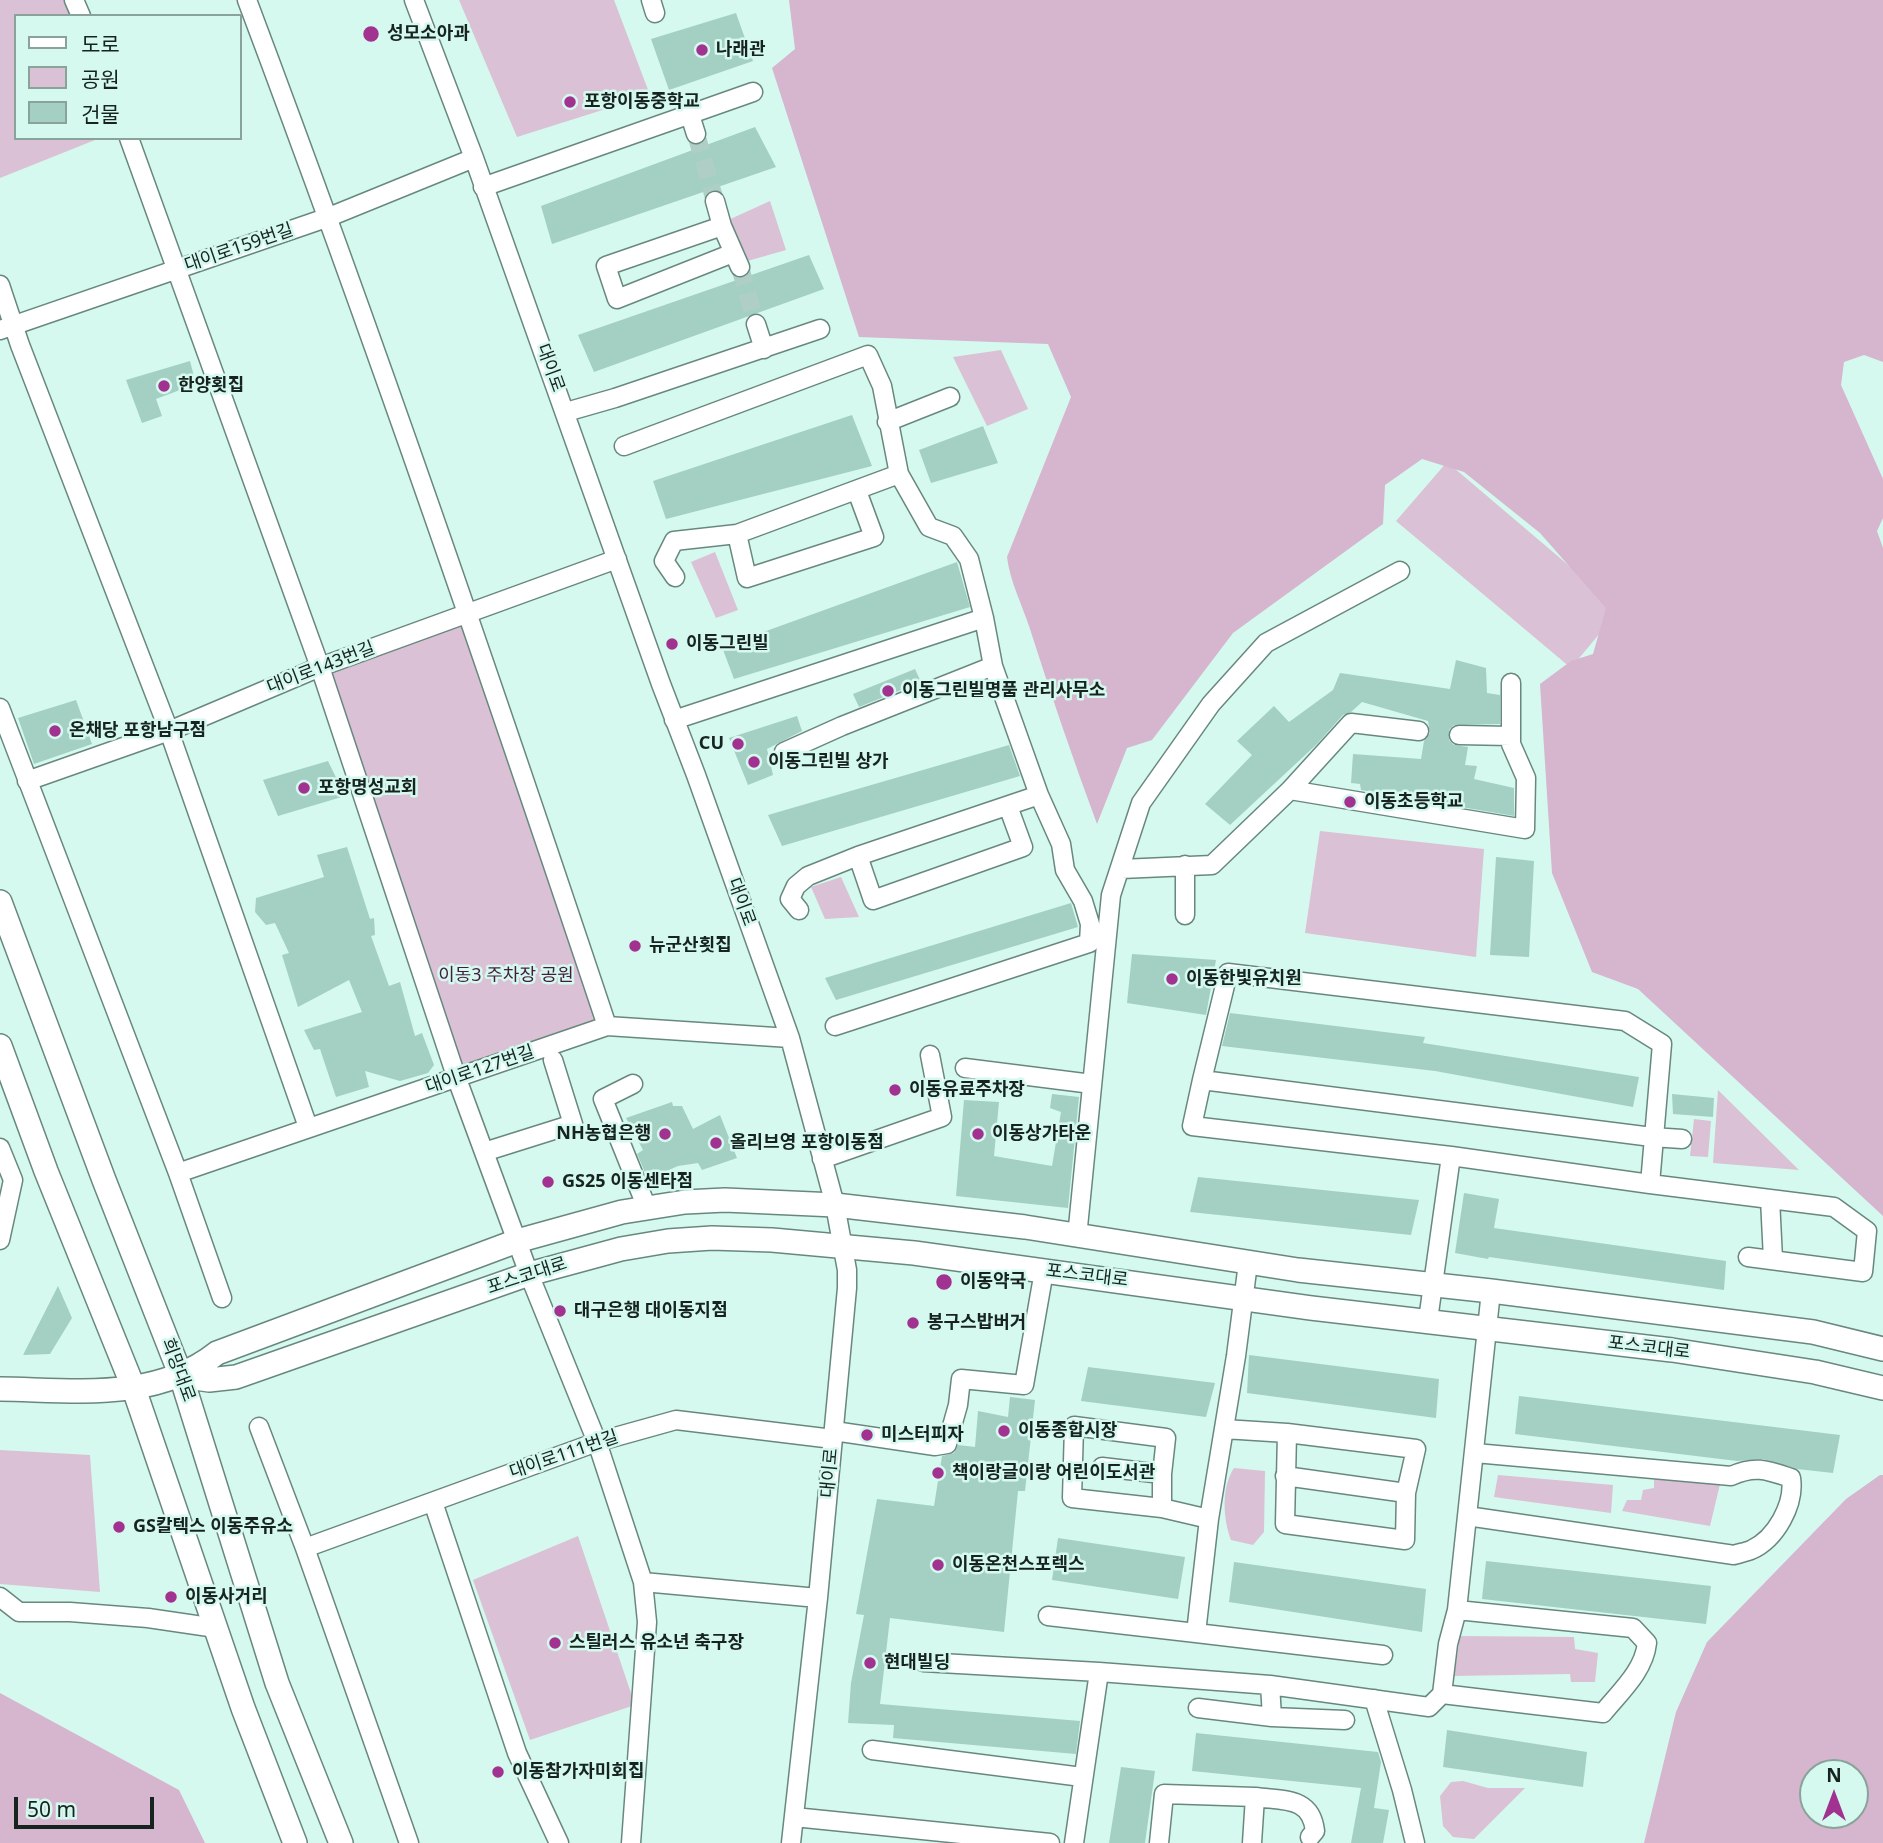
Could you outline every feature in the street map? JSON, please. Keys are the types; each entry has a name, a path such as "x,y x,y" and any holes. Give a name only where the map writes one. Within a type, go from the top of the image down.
{"main road":[{"name":"희망대로","path":"0,902 181,1376 277,1683 341,1843"},
{"path":"0,1046 46,1171 134,1389 243,1708 295,1843"},
{"name":"포스코대로","path":"0,1389 134,1389 181,1376 217,1353 517,1241 581,1222 647,1208 724,1200 835,1205 1025,1227 1248,1263 1813,1332 1883,1349"},
{"name":"포스코대로","path":"181,1376 209,1380 236,1377 529,1274 621,1249 668,1241 712,1238 772,1240 914,1253 1311,1308 1672,1350 1815,1373 1883,1388"},
{"path":"1197,1291 1206,1276 1200,1255"}],"street":[{"path":"247,0 329,217 469,613 607,1026"},
{"name":"대이로","path":"414,0 474,158 790,1038 835,1205 847,1270 847,1288 818,1598 791,1843"},
{"path":"483,187 752,92"},
{"path":"690,115 696,134"},
{"path":"130,140 320,667 457,1079 529,1274 597,1442 643,1582 647,1622 631,1843"},
{"name":"대이로159번길","path":"6,327 329,217 474,158"},
{"path":"715,201 736,260 617,299 606,266 722,226"},
{"path":"0,285 6,327 169,731 308,1127"},
{"path":"756,324 764,349"},
{"path":"566,412 820,329"},
{"path":"624,446 868,355 881,386 899,474 929,527 953,536 969,559 993,666 1039,795 1061,844 1065,870 1083,901 1090,924 1089,943 835,1026"},
{"path":"887,422 950,397"},
{"path":"675,577 664,561 674,541 737,534 899,474"},
{"path":"737,534 747,578 874,537 857,491"},
{"name":"대이로143번길","path":"27,781 169,731 320,667 617,559"},
{"path":"1077,1237 1111,895 1141,803 1211,704 1266,643 1401,571"},
{"path":"674,720 984,618"},
{"path":"784,752 993,666"},
{"path":"1290,790 1525,829 1526,778 1511,744 1511,683"},
{"path":"0,708 178,1173 222,1298"},
{"path":"1121,869 1212,865 1290,790 1351,723 1419,731"},
{"path":"1460,735 1511,736"},
{"path":"799,910 790,899 796,886 808,876 858,856 1039,795"},
{"path":"858,856 873,900 1023,847 1008,806"},
{"path":"1185,865 1185,915"},
{"path":"1650,1184 1662,1044 1625,1021 1228,973 1192,1126 1451,1156 1650,1184 1834,1207 1867,1231 1863,1272 1748,1257"},
{"name":"대이로127번길","path":"178,1173 607,1026 790,1038"},
{"path":"822,1159 942,1116 930,1055"},
{"path":"484,1152 573,1124 553,1060"},
{"path":"965,1068 1092,1084"},
{"path":"1202,1080 1682,1139"},
{"path":"633,1084 603,1099 647,1208"},
{"path":"0,1148 13,1180 0,1240"},
{"path":"1428,1320 1451,1156"},
{"path":"1770,1199 1773,1259"},
{"path":"1196,1633 1209,1519 1248,1263"},
{"name":"대이로111번길","path":"305,1548 597,1442 676,1420 935,1446 947,1444 958,1405 961,1379 1024,1385 1044,1271"},
{"path":"923,1662 1185,1676 1429,1707 1442,1694 1448,1644 1457,1611 1491,1291"},
{"path":"1162,1508 1166,1438 1074,1426 1072,1498 1162,1508 1209,1519"},
{"path":"259,1427 305,1548 409,1843"},
{"path":"1224,1429 1287,1433 1416,1449 1406,1493 1405,1540 1285,1524 1287,1433"},
{"path":"1467,1516 1734,1555 1752,1550 1768,1537 1782,1520 1793,1491 1791,1478 1766,1470 1746,1469 1731,1476 1475,1453"},
{"path":"1102,1467 1162,1474"},
{"path":"1285,1476 1406,1493"},
{"path":"433,1502 517,1753 559,1843"},
{"path":"643,1582 818,1598"},
{"path":"0,1597 19,1612 70,1612 148,1618 216,1628"},
{"path":"1442,1694 1603,1713 1626,1686 1645,1656 1647,1643 1633,1628 1457,1611"},
{"path":"1048,1616 1383,1655"},
{"path":"1074,1843 1099,1672"},
{"path":"1270,1685 1272,1717"},
{"path":"1374,1699 1415,1843"},
{"path":"1198,1708 1272,1717 1345,1720"},
{"path":"873,1750 1082,1777"},
{"path":"1159,1843 1164,1794 1255,1797 1300,1803 1312,1815 1315,1831 1310,1837"},
{"path":"1252,1843 1255,1797"},
{"path":"794,1817 1051,1843"}],"green space":[{"path":"0,0 74,0 80,14 14,14 14,140 95,140 0,178"},
{"path":"459,0 614,0 650,95 517,137"},
{"path":"770,201 786,250 744,262 726,221"},
{"path":"1001,350 1028,409 987,426 953,357"},
{"path":"1447,462 1620,609 1571,668 1396,521"},
{"path":"715,552 738,610 716,618 691,562"},
{"name":"이동3 주차장 공원","path":"469,613 607,1026 457,1079 320,667"},
{"path":"1320,831 1484,849 1476,957 1305,933"},
{"path":"841,877 859,917 825,919 811,887"},
{"path":"1718,1090 1799,1170 1713,1163"},
{"path":"1694,1119 1711,1121 1708,1157 1690,1156"},
{"path":"0,1450 90,1455 100,1592 0,1584"},
{"path":"1234,1468 1265,1471 1264,1532 1253,1545 1231,1540 1228,1531 1225,1494"},
{"path":"1498,1475 1613,1485 1611,1513 1494,1497"},
{"path":"1654,1478 1721,1480 1710,1526 1622,1511 1627,1500 1641,1500 1643,1490 1654,1488"},
{"name":"스틸러스 유소년 축구장","path":"578,1536 635,1705 530,1740 473,1580"},
{"path":"1460,1636 1574,1637 1575,1649 1598,1653 1595,1682 1571,1682 1570,1674 1454,1676"},
{"path":"1463,1781 1488,1788 1525,1788 1474,1839 1453,1837 1443,1826 1440,1796 1451,1782"}],"shaded area":[{"path":"789,0 1883,0 1883,362 1864,355 1844,362 1841,385 1883,479 1883,518 1877,531 1883,548 1883,1216 1638,989 1592,972 1552,873 1540,684 1571,661 1593,654 1606,608 1540,533 1464,472 1422,459 1385,485 1383,524 1233,633 1152,740 1127,748 1097,824 1013,584 1007,557 1071,397 1048,344 859,337 772,68 795,49"},
{"path":"1883,1475 1883,1843 1644,1843 1676,1712 1707,1642 1846,1499"},
{"path":"0,1693 179,1790 205,1843 0,1843"}],"building":[{"name":"나래관","path":"736,13 753,61 669,90 651,39"},
{"path":"755,127 776,167 552,244 541,206"},
{"path":"809,255 824,289 594,372 578,335"},
{"path":"190,361 196,384 156,399 162,416 142,423 126,380"},
{"path":"852,415 872,466 666,519 653,481"},
{"path":"983,426 998,463 931,483 919,450"},
{"path":"957,562 970,607 734,679 722,647"},
{"path":"1456,660 1486,668 1487,693 1500,695 1500,724 1454,725 1449,730 1449,740 1454,745 1468,747 1465,765 1477,766 1474,779 1514,788 1514,816 1361,790 1360,784 1351,783 1353,754 1421,759 1424,741 1430,733 1428,721 1362,702 1343,715 1317,744 1230,825 1205,804 1252,755 1237,741 1274,706 1289,722 1333,690 1340,673 1450,689"},
{"name":"이동그린빌명품 관리사무소","path":"915,669 921,682 859,707 853,694"},
{"name":"온채당 포항남구점","path":"76,700 92,744 34,764 18,718"},
{"name":"이동그린빌 상가","path":"797,716 802,731 767,749 773,775 748,785 729,738"},
{"path":"1009,745 1020,776 782,846 768,815"},
{"name":"포항명성교회","path":"328,761 345,796 278,816 263,780"},
{"path":"347,847 370,919 374,918 375,935 371,936 389,986 400,982 415,1036 422,1033 434,1065 428,1073 400,1081 365,1071 369,1087 336,1097 320,1049 314,1050 304,1030 362,1012 349,980 298,1007 282,955 289,953 275,923 266,925 255,912 256,898 324,877 317,855"},
{"path":"1496,857 1534,861 1529,957 1490,955"},
{"path":"1071,903 1078,927 836,1000 825,978"},
{"name":"이동한빛유치원","path":"1132,954 1216,960 1206,1015 1127,1003"},
{"path":"1230,1013 1425,1037 1423,1043 1639,1077 1633,1107 1435,1071 1222,1046"},
{"name":"이동상가타운","path":"1052,1094 1079,1097 1068,1208 956,1196 964,1100 999,1102 994,1156 1052,1166 1061,1112 1050,1108"},
{"path":"1672,1094 1714,1098 1713,1117 1673,1114"},
{"name":"NH농협은행","path":"672,1102 673,1106 682,1106 693,1129 720,1115 737,1158 702,1170 698,1163 678,1166 651,1178 647,1177 637,1154 643,1150 626,1118"},
{"path":"1198,1177 1419,1200 1411,1235 1190,1212"},
{"path":"1464,1193 1499,1199 1494,1228 1726,1261 1724,1290 1455,1253"},
{"path":"58,1286 72,1318 50,1354 23,1355"},
{"path":"1249,1355 1439,1379 1436,1418 1247,1393"},
{"path":"1088,1367 1215,1383 1206,1417 1081,1401"},
{"path":"1519,1396 1840,1435 1833,1473 1797,1469 1763,1459 1737,1461 1515,1434"},
{"path":"1010,1397 1035,1400 1025,1491 1018,1491 1004,1632 890,1618 880,1704 1080,1721 1076,1754 893,1738 894,1725 848,1723 851,1683 864,1615 856,1614 877,1499 934,1506 942,1456 954,1453 958,1445 975,1447 978,1411 1008,1417"},
{"path":"1058,1538 1185,1557 1178,1599 1052,1580"},
{"path":"1486,1561 1711,1586 1706,1624 1482,1599"},
{"path":"1234,1562 1426,1589 1422,1632 1229,1602"},
{"path":"1447,1730 1587,1752 1583,1787 1443,1767"},
{"path":"1196,1733 1378,1752 1381,1762 1374,1808 1389,1810 1383,1843 1351,1843 1361,1788 1192,1771"},
{"path":"1121,1767 1155,1771 1145,1843 1109,1843"}],"tunnel":[{"path":"696,134 715,201"},
{"path":"740,267 756,324"}],"place":[{"name":"성모소아과","path":"371,34"},
{"name":"나래관","path":"702,50"},
{"name":"포항이동중학교","path":"570,102"},
{"name":"한양횟집","path":"164,386"},
{"name":"이동그린빌","path":"672,644"},
{"name":"이동그린빌명품 관리사무소","path":"888,691"},
{"name":"온채당 포항남구점","path":"55,731"},
{"name":"CU","path":"738,744"},
{"name":"이동그린빌 상가","path":"754,762"},
{"name":"포항명성교회","path":"304,788"},
{"name":"이동초등학교","path":"1350,802"},
{"name":"뉴군산횟집","path":"635,946"},
{"name":"이동한빛유치원","path":"1172,979"},
{"name":"이동유료주차장","path":"895,1090"},
{"name":"NH농협은행","path":"665,1134"},
{"name":"이동상가타운","path":"978,1134"},
{"name":"올리브영 포항이동점","path":"716,1143"},
{"name":"GS25 이동센타점","path":"548,1182"},
{"name":"이동약국","path":"944,1282"},
{"name":"대구은행 대이동지점","path":"560,1311"},
{"name":"봉구스밥버거","path":"913,1323"},
{"name":"이동종합시장","path":"1004,1431"},
{"name":"미스터피자","path":"867,1435"},
{"name":"책이랑글이랑 어린이도서관","path":"938,1473"},
{"name":"GS칼텍스 이동주유소","path":"119,1527"},
{"name":"이동온천스포렉스","path":"938,1565"},
{"name":"이동사거리","path":"171,1597"},
{"name":"스틸러스 유소년 축구장","path":"555,1643"},
{"name":"현대빌딩","path":"870,1663"},
{"name":"이동참가자미회집","path":"498,1772"}]}
